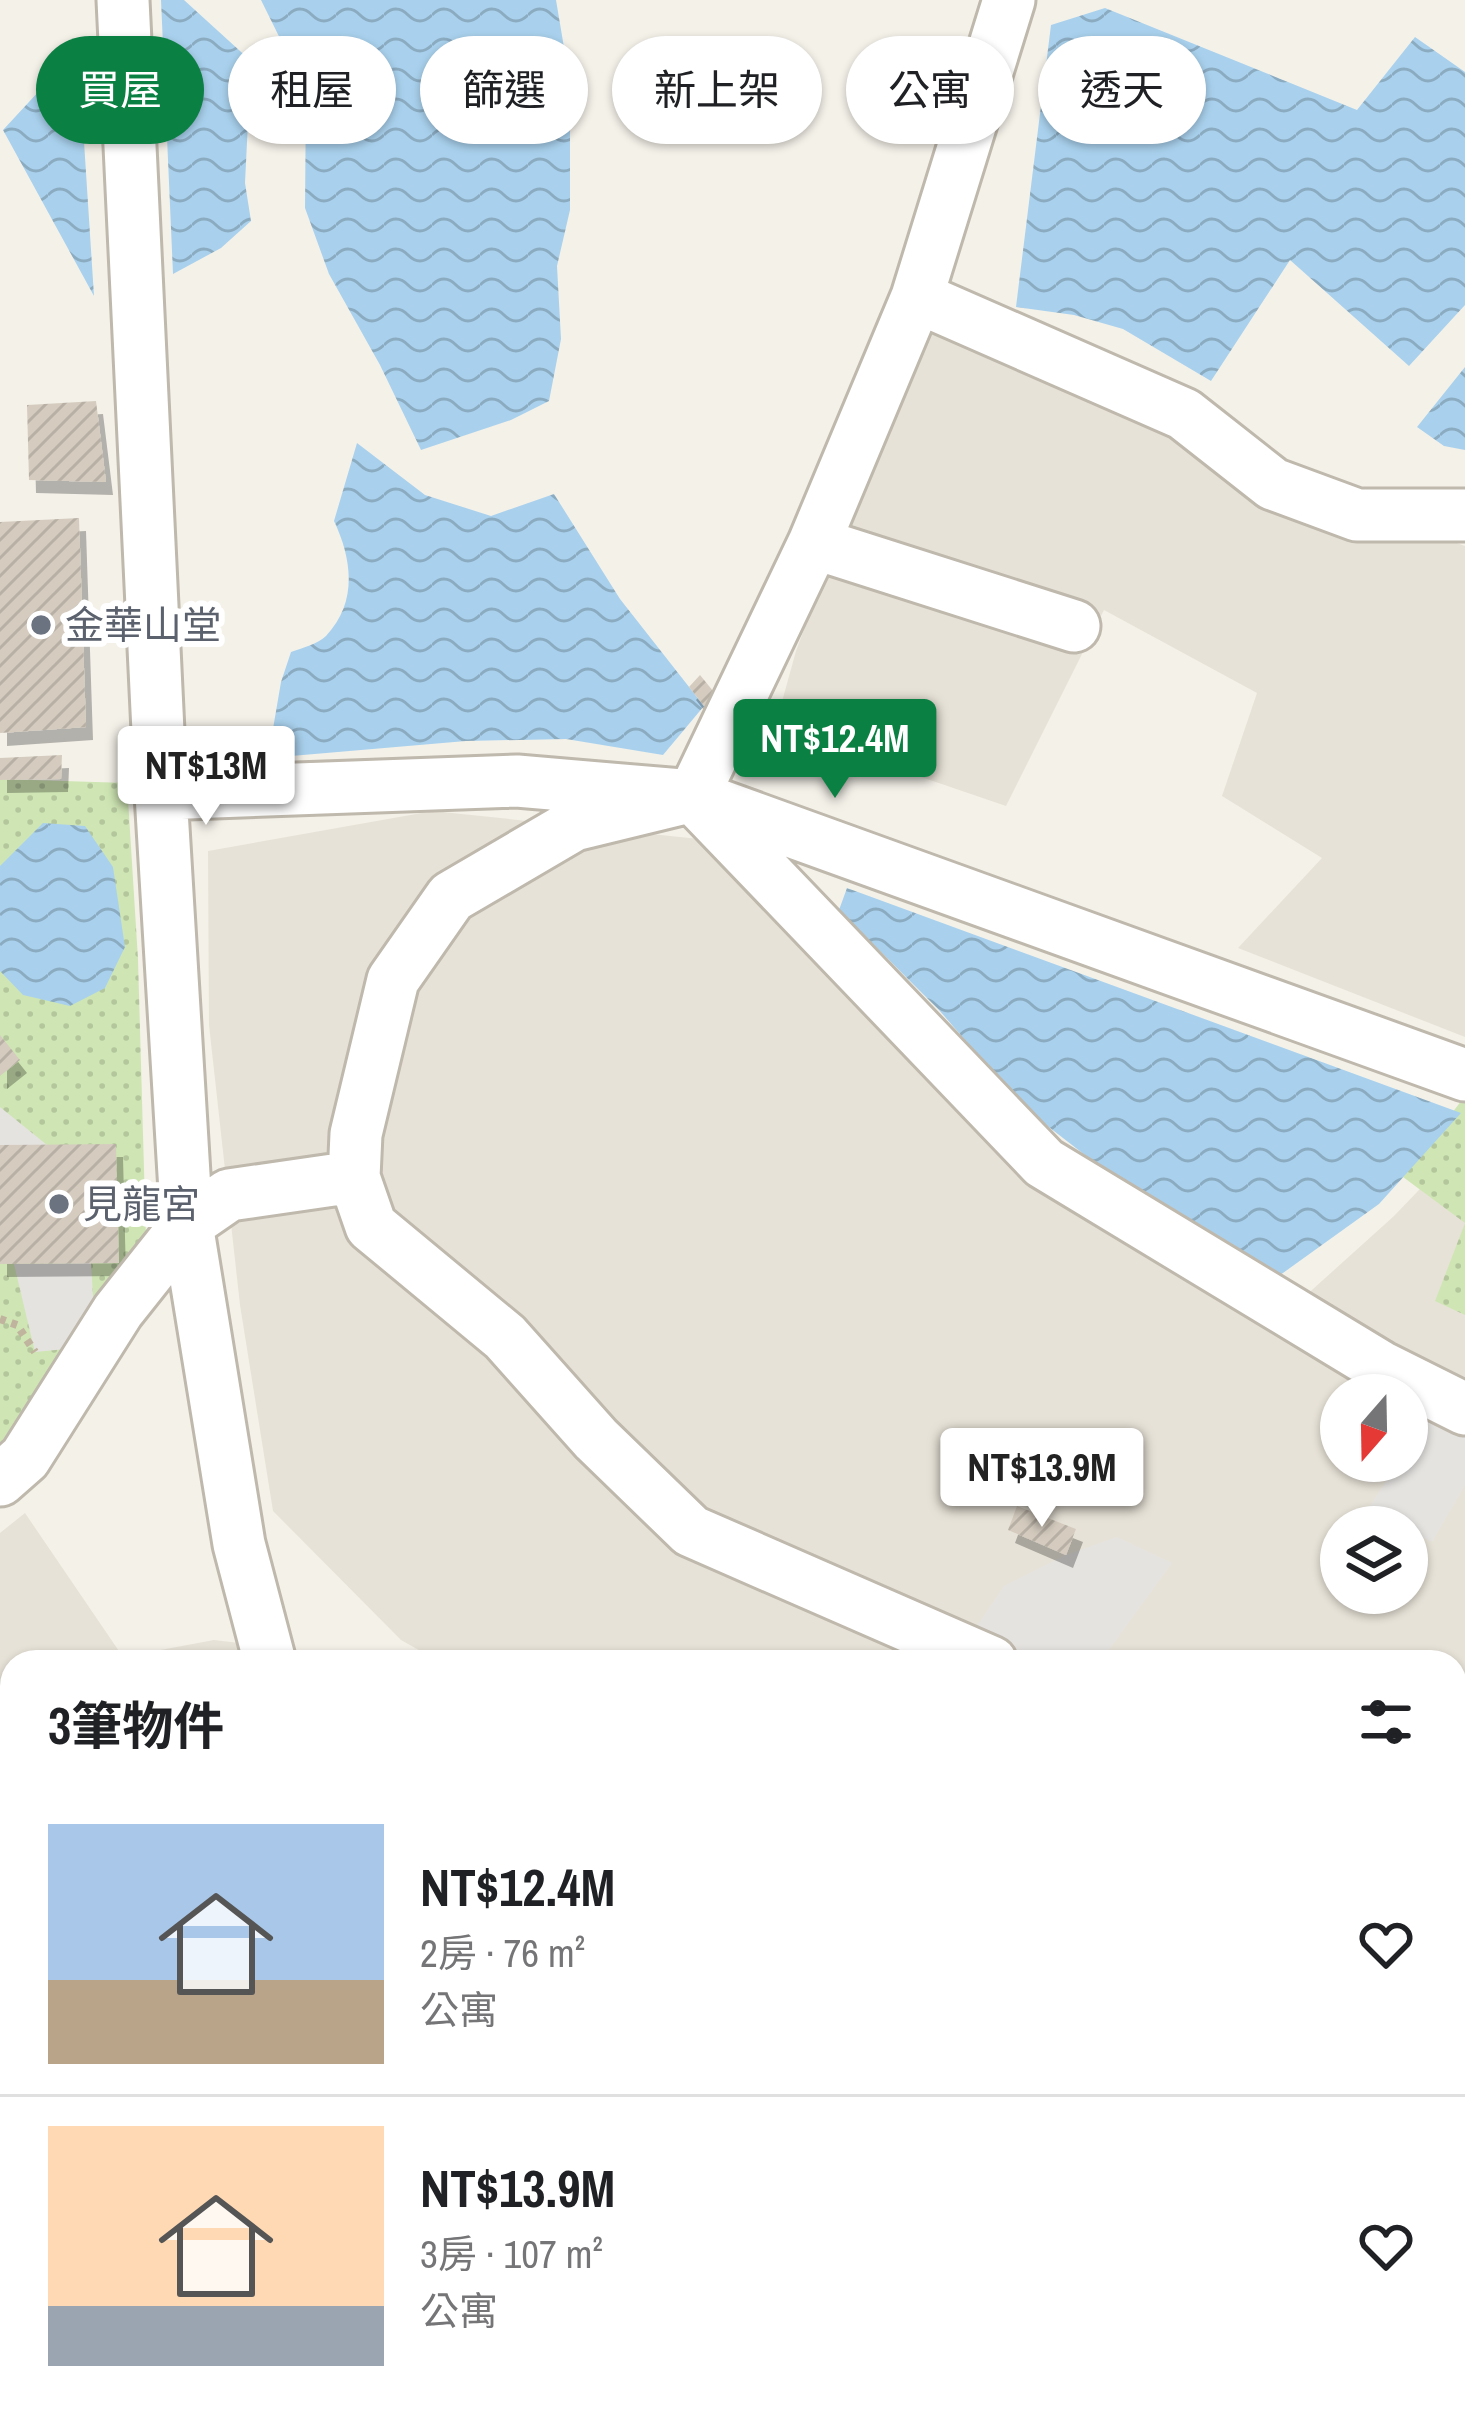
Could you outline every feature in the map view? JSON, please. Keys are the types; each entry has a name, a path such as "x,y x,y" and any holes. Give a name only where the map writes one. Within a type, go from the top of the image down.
{"street":[{"path":"123,0 187,1224 239,1544 267,1650"},
{"path":"693,796 814,543 917,297 1009,0"},
{"path":"917,297 1184,414 1273,484 1357,515 1465,515"},
{"path":"814,543 1075,626"},
{"path":"161,794 517,781 693,796 1465,1075"},
{"path":"693,796 574,825 452,897 393,980 356,1134 354,1177 371,1226 505,1337 596,1439 692,1532 963,1650"},
{"path":"693,796 1044,1163 1381,1367 1465,1409"},
{"path":"0,1480 25,1458 118,1311 187,1224 229,1195 354,1177"}],"path":[{"path":"0,1319 16,1325 35,1352"}],"shaded area":[{"path":"919,322 1305,486 1465,546 1465,1037 1238,948 1322,858 1222,796 1257,693 1104,610 1006,806 775,727 796,651"},
{"path":"433,811 699,839 1272,1326 1394,1216 1465,1142 1465,1650 419,1650 401,1640 273,1511 240,1305 209,1025 208,851"},
{"path":"0,1107 47,1145 0,1145"},
{"path":"91,1263 96,1346 35,1352 14,1264"},
{"path":"1440,1397 1465,1409 1465,1485 1432,1542 1428,1540 1428,1506 1370,1506 1385,1482 1428,1482 1428,1416"},
{"path":"25,1513 118,1650 0,1650 0,1533"},
{"path":"1117,1537 1172,1563 1109,1650 1006,1650 973,1632 1004,1586 1066,1555"},
{"path":"214,1640 297,1650 160,1650"}],"green space":[{"path":"0,779 127,783 138,959 147,1274 0,1458"},
{"path":"1465,1096 1465,1223 1403,1177"},
{"path":"1465,1223 1465,1315 1435,1301"}],"water":[{"path":"161,0 184,0 228,40 228,144 247,144 245,183 251,221 221,248 173,274 167,144 204,144 204,36 163,36"},
{"path":"261,0 556,0 562,36 420,36 420,144 570,144 570,210 557,266 561,339 549,401 511,420 421,450 329,274 305,208 306,144 396,144 396,36 279,36"},
{"path":"1105,8 1174,36 1050,36 1051,25"},
{"path":"1415,37 1465,72 1465,305 1409,366 1290,260 1211,381 1123,329 1074,315 1016,307 1038,130 1038,144 1206,144 1206,49 1357,110"},
{"path":"36,94 36,144 84,144 94,296 3,130"},
{"path":"1465,367 1465,450 1444,446 1417,427"},
{"path":"357,443 425,495 491,516 554,494 620,599 704,706 663,755 566,739 466,741 268,758 291,652 326,636 347,595 348,565 334,521"},
{"path":"43,823 85,826 113,867 125,947 105,988 70,1006 23,995 0,971 0,866"},
{"path":"847,888 1461,1113 1379,1204 1276,1278 1103,1169 1023,1107 939,1010 839,910"}],"building":[{"path":"96,401 106,482 29,480 27,405"},
{"name":"金華山堂","path":"79,518 86,727 0,733 0,522"},
{"path":"700,675 718,697 704,706 689,687"},
{"path":"62,755 61,779 0,780 0,758"},
{"path":"0,1035 20,1060 0,1076"},
{"name":"見龍宮","path":"116,1144 119,1263 0,1264 0,1145"},
{"path":"1017,1506 1076,1529 1066,1555 1008,1530"}],"place":[{"name":"金華山堂","path":"41,625"},
{"name":"見龍宮","path":"59,1204"}]}
